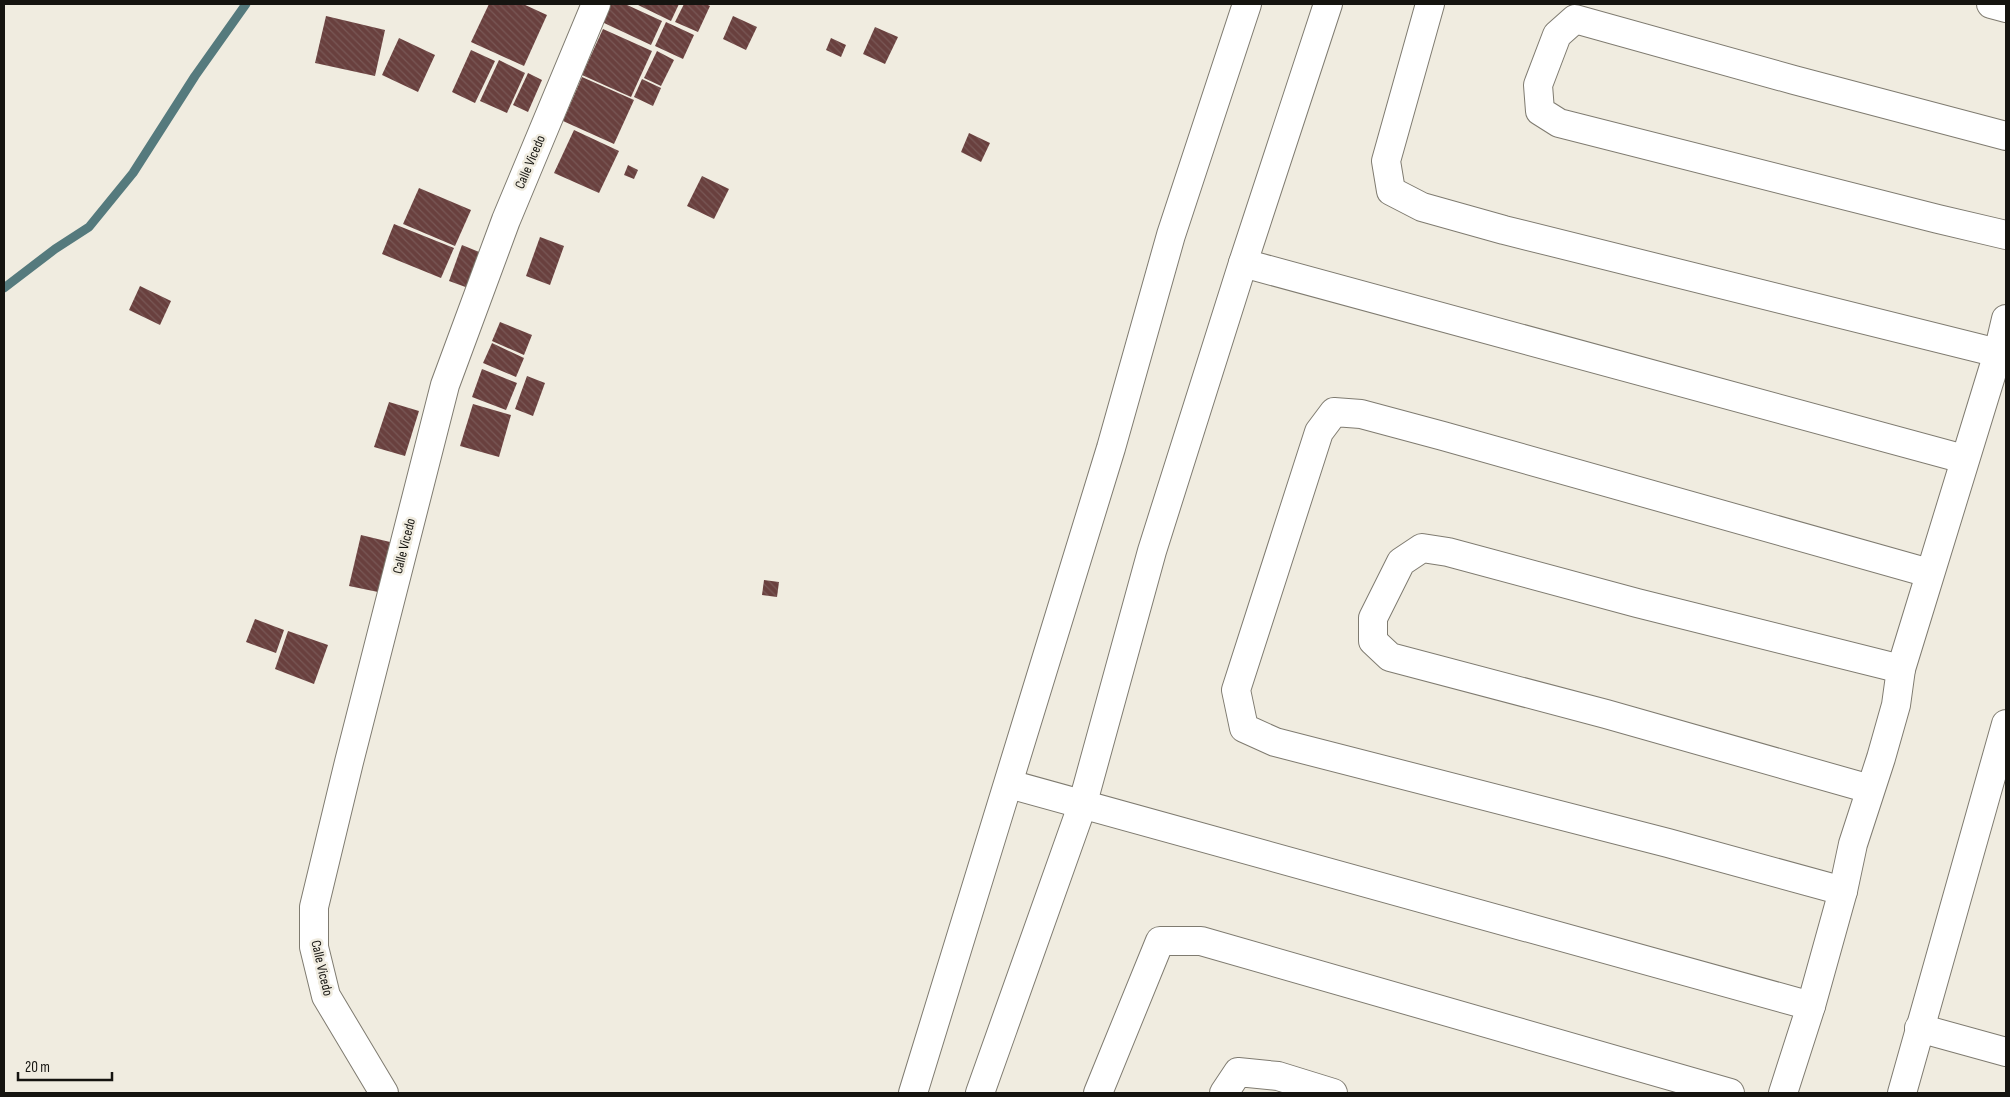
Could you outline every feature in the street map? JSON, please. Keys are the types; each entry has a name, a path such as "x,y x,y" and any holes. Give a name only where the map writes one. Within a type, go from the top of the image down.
{"street":[{"name":"Calle Vicedo","path":"384,1093 326,996 314,947 314,907 349,762 446,385 506,220 596,4"},
{"path":"913,1093 1111,448 1171,235 1247,4"},
{"path":"981,1093 1082,806 1152,551 1243,263 1328,4"},
{"path":"1430,4 1386,161 1391,191 1422,207 1504,230 1998,353"},
{"path":"1991,4 2006,8"},
{"path":"2006,136 1767,73 1575,19 1557,35 1538,85 1540,110 1559,123 2006,235"},
{"path":"1243,263 1964,459"},
{"path":"1783,1093 1810,1006 1843,891 1854,844 1896,705 1901,669 1998,353 2006,320"},
{"path":"1843,891 1659,841 1275,742 1244,728 1236,690 1319,432 1334,412 1361,414 1929,573"},
{"path":"1870,789 1570,704 1390,657 1373,641 1374,618 1401,562 1422,548 1448,552 1637,603 1901,669"},
{"path":"1902,1093 2006,724"},
{"path":"1009,784 1082,806 1810,1006"},
{"path":"1098,1093 1160,941 1201,941 1730,1093"},
{"path":"1919,1028 2006,1052"},
{"path":"1224,1093 1238,1072 1278,1076 1333,1093"}],"building":[{"path":"489,4 523,4 547,15 524,66 471,42"},
{"path":"611,4 625,4 662,21 651,45 602,22"},
{"path":"636,4 679,4 671,21"},
{"path":"684,4 706,4 710,6 698,32 675,22"},
{"path":"326,16 385,30 375,76 315,63"},
{"path":"733,16 757,27 746,50 723,39"},
{"path":"666,22 694,35 683,59 655,46"},
{"path":"875,27 898,37 885,64 863,54"},
{"path":"603,29 652,51 631,97 582,75"},
{"path":"399,38 435,55 418,92 382,75"},
{"path":"831,38 846,45 841,57 826,50"},
{"path":"471,50 495,61 475,103 452,92"},
{"path":"657,51 674,60 661,86 644,78"},
{"path":"499,60 525,73 507,113 480,101"},
{"path":"528,73 542,80 528,112 513,105"},
{"path":"582,77 634,100 614,144 563,121"},
{"path":"642,79 661,88 653,106 634,97"},
{"path":"574,130 619,151 599,193 554,173"},
{"path":"969,133 990,143 981,162 961,152"},
{"path":"628,165 638,170 634,179 624,175"},
{"path":"702,176 729,189 714,219 687,206"},
{"path":"419,188 471,210 455,246 403,224"},
{"path":"394,224 454,248 441,278 382,254"},
{"path":"540,237 564,246 550,285 526,276"},
{"path":"462,245 484,254 471,289 449,281"},
{"path":"140,286 171,301 160,325 129,310"},
{"path":"500,322 532,335 524,355 492,341"},
{"path":"492,343 524,358 516,377 483,363"},
{"path":"482,369 517,383 506,410 472,397"},
{"path":"527,376 545,383 533,416 515,409"},
{"path":"389,402 419,411 405,456 374,447"},
{"path":"473,404 511,415 499,457 460,446"},
{"path":"361,535 390,542 378,592 349,586"},
{"path":"764,580 779,582 777,597 762,595"},
{"path":"255,619 284,630 276,653 246,642"},
{"path":"288,631 328,645 314,684 275,669"}],"waterway":[{"path":"4,288 55,249 89,227 133,173 195,76 246,4"}]}
